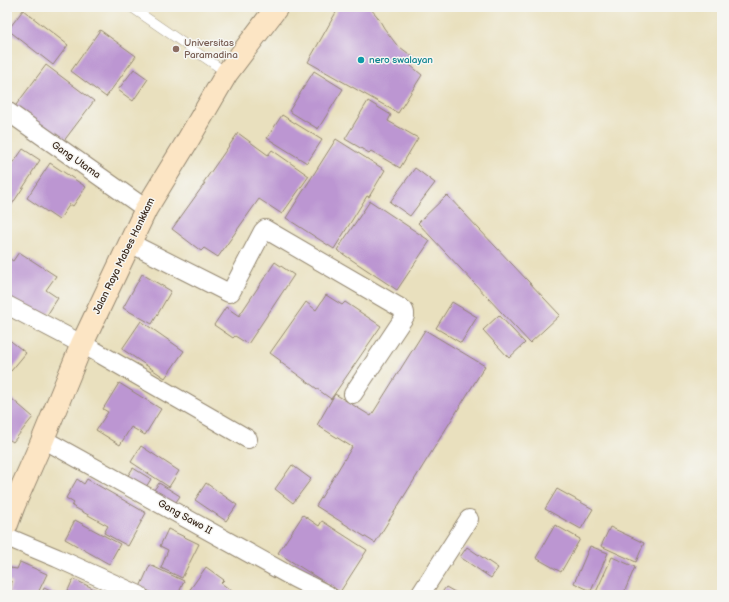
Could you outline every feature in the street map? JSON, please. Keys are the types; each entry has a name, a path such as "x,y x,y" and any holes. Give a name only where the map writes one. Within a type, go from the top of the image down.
{"main road":[{"name":"Jalan Raya Mabes Hankkam","path":"9,510 43,439 82,344 146,209 227,73 277,7"}],"street":[{"name":"Gang Utama","path":"7,111 146,209"},
{"path":"130,243 229,294 263,231 265,230 404,310 405,316 353,394"},
{"path":"7,305 82,344 248,439"},
{"name":"Gang Sawo II","path":"43,439 287,574 328,595"},
{"path":"420,595 469,519"},
{"path":"7,537 139,595"}],"lane":[{"path":"131,7 227,73"}],"building":[{"name":"nero swalayan","path":"339,7 369,7 396,44 413,57 410,65 422,75 398,113 308,62"},
{"path":"23,10 68,45 53,65 8,30"},
{"path":"100,30 136,56 106,97 71,71"},
{"path":"46,65 94,101 60,146 13,109"},
{"path":"134,69 148,79 133,101 118,90"},
{"path":"314,71 343,89 318,129 289,111"},
{"path":"368,101 391,115 388,121 418,138 400,168 371,151 369,153 345,139"},
{"path":"282,115 322,140 307,163 267,138"},
{"path":"238,133 268,155 272,150 309,176 282,214 259,199 218,257 204,248 201,251 172,229"},
{"path":"336,139 385,170 369,197 367,196 334,249 286,218"},
{"path":"23,149 40,160 7,212 7,162 9,159 14,162"},
{"path":"50,163 86,187 73,206 70,204 59,220 27,198"},
{"path":"415,168 435,183 410,216 390,202"},
{"path":"447,195 560,315 530,343 418,223"},
{"path":"370,201 430,241 397,290 337,250"},
{"path":"19,252 56,276 46,290 58,298 44,320 7,300 7,264 10,259 13,261"},
{"path":"275,262 294,275 248,344 235,336 233,338 214,325 226,307 239,316"},
{"path":"142,274 171,291 152,324 123,308"},
{"path":"326,295 342,305 345,302 381,326 331,399 270,353 306,302 316,310"},
{"path":"452,302 477,317 461,343 436,328"},
{"path":"499,315 525,343 509,358 483,330"},
{"path":"141,321 184,351 165,378 122,349"},
{"path":"425,330 485,366 375,543 316,506 352,447 317,425 335,394 371,416"},
{"path":"7,338 26,353 11,371 7,368"},
{"path":"119,383 161,409 145,435 131,427 120,445 96,430 108,412 103,409"},
{"path":"12,399 33,417 13,442 7,438 7,406"},
{"path":"141,446 179,471 169,487 131,462"},
{"path":"292,465 311,479 293,503 275,489"},
{"path":"133,468 151,479 143,492 125,480"},
{"path":"77,479 84,484 87,479 146,513 128,546 104,533 108,526 72,506 74,503 66,498"},
{"path":"159,483 180,496 172,508 151,494"},
{"path":"206,483 237,505 226,521 195,500"},
{"path":"557,489 593,509 581,529 545,509"},
{"path":"303,515 319,526 322,521 367,550 340,592 278,553"},
{"path":"75,520 120,544 109,564 65,539"},
{"path":"555,525 580,539 561,572 536,558"},
{"path":"610,527 644,543 636,562 601,546"},
{"path":"168,529 199,544 182,578 161,568 168,550 160,546"},
{"path":"590,546 608,553 591,591 574,583"},
{"path":"467,547 498,568 491,578 460,557"},
{"path":"612,557 635,567 623,595 603,595 596,592"},
{"path":"20,562 47,574 37,595 15,595 9,592 12,582 7,580 7,576 10,568 17,569"},
{"path":"150,565 184,581 178,595 157,595 140,587"},
{"path":"206,567 224,580 221,583 233,592 230,595 186,595"},
{"path":"73,579 97,590 94,595 66,595"},
{"path":"446,587 460,595 440,595"},
{"path":"44,588 59,595 41,595"}],"place":[{"name":"Universitas Paramadina","path":"176,49"},
{"name":"nero swalayan","path":"361,60"}]}
